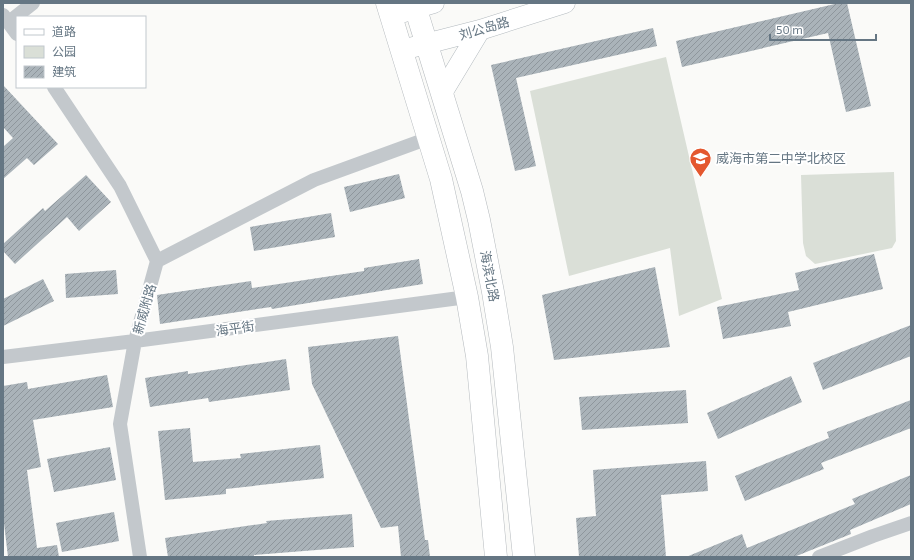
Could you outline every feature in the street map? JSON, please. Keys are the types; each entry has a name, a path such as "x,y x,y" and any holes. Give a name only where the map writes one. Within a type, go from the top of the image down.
{"main road":[{"name":"刘公岛路","path":"402,50 480,30 565,3"},
{"path":"389,9 422,5"},
{"name":"海滨北路","path":"422,5 428,43 476,206 494,292 502,347 524,557"},
{"name":"海滨北路","path":"389,9 441,179 467,297 477,356 496,557"},
{"path":"442,93 480,30"}],"street":[{"path":"16,33 6,18 24,5"},
{"path":"55,88 120,186 157,260 314,180 429,138"},
{"name":"新威附路","path":"140,557 120,424 134,341 157,260"},
{"name":"海平街","path":"3,357 467,297"},
{"path":"819,557 911,523"}],"green space":[{"path":"666,57 722,299 679,316 670,248 569,276 530,91"},
{"path":"894,172 896,241 892,248 815,264 806,256 803,243 801,175"}],"building":[{"path":"839,3 847,3 871,106 846,112 828,33 682,67 676,41"},
{"path":"653,28 657,46 516,78 536,166 515,171 491,65"},
{"path":"3,85 58,144 34,165 27,158 3,179 3,147 13,138 3,127"},
{"path":"399,174 405,198 350,212 344,187"},
{"path":"86,175 111,202 79,231 67,217 15,264 3,251 3,244 43,208 45,211"},
{"path":"331,213 335,237 254,251 250,227"},
{"path":"874,254 883,289 788,312 791,326 723,339 717,307 799,290 795,273"},
{"path":"419,259 423,284 272,309 271,307 160,324 157,295 251,281 252,288 364,271 364,268"},
{"path":"655,267 670,347 554,360 542,295"},
{"path":"116,270 118,294 66,298 65,274"},
{"path":"43,279 54,301 3,326 3,299"},
{"path":"911,325 911,356 823,390 813,363"},
{"path":"398,336 425,540 428,540 430,557 401,557 398,526 381,528 312,384 308,347"},
{"path":"286,359 290,390 209,402 208,398 150,407 145,378 188,371 188,374"},
{"path":"107,375 113,407 33,420 41,467 27,470 37,548 57,545 59,557 8,557 3,515 3,386 27,382 28,389"},
{"path":"791,376 802,402 718,439 707,413"},
{"path":"686,390 688,423 582,430 579,397"},
{"path":"911,400 911,428 821,463 824,469 745,501 735,476 829,438 827,432"},
{"path":"190,428 193,462 241,458 240,454 320,445 324,478 226,489 226,494 165,500 158,431"},
{"path":"110,447 116,480 54,492 47,459"},
{"path":"706,461 708,491 661,495 666,557 579,557 576,518 596,516 593,470"},
{"path":"911,475 911,504 850,530 851,534 794,557 686,557 742,534 747,548 855,504 852,499"},
{"path":"114,512 119,541 62,552 56,523"},
{"path":"352,514 354,547 254,555 254,557 168,557 165,538 267,523 266,521"}],"place":[{"name":"威海市第二中学北校区","path":"701,178"}]}
